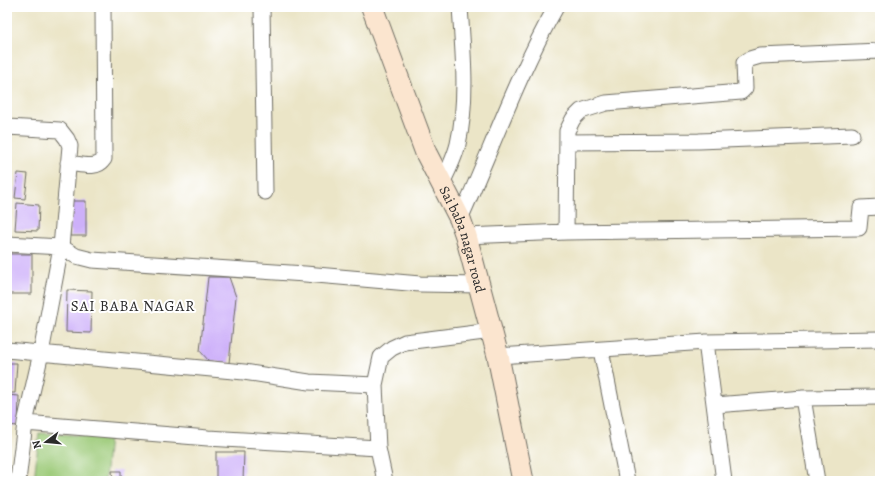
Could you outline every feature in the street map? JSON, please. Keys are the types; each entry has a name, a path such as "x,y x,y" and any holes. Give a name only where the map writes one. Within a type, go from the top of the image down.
{"main road":[{"name":"Sai baba nagar road","path":"372,7 426,152 463,227 480,285 498,356 523,481"}],"street":[{"path":"68,163 96,166 104,159 103,7"},
{"path":"262,7 265,192"},
{"path":"442,183 458,145 464,110 464,62 460,7"},
{"path":"556,7 544,28 513,96 463,227 566,232 859,228 861,208 880,207"},
{"path":"566,232 568,131 573,119 581,111 606,103 741,92 746,88 744,63 750,59 760,56 880,51"},
{"path":"7,127 60,130 70,146 61,247 26,423 18,481"},
{"path":"567,142 700,141 852,135"},
{"path":"7,244 61,247 76,256 92,260 305,274 420,284 480,285"},
{"path":"385,481 378,448 375,385 381,357 392,348 405,342 492,331"},
{"path":"498,356 706,342 880,339"},
{"path":"706,342 724,481"},
{"path":"7,350 244,372 309,382 375,385"},
{"path":"601,350 627,481"},
{"path":"715,405 803,398 880,397"},
{"path":"803,398 817,481"},
{"path":"26,423 208,438 378,448"}],"green space":[{"path":"39,433 109,437 105,481 34,481"}],"building":[{"path":"18,173 28,174 25,199 15,198"},
{"path":"70,201 86,201 86,236 70,236"},
{"path":"17,203 39,205 38,231 15,230"},
{"path":"8,254 32,254 32,294 8,294"},
{"path":"208,277 229,277 236,297 229,363 209,361 200,351"},
{"path":"67,290 92,291 91,333 66,332"},
{"path":"7,363 17,363 15,393 7,393"},
{"path":"7,395 19,396 18,426 7,425"},
{"path":"216,452 244,452 243,481 216,481"},
{"path":"112,471 121,471 121,481 113,481"}],"district":[{"name":"SAI BABA NAGAR","path":"133,306"}]}
